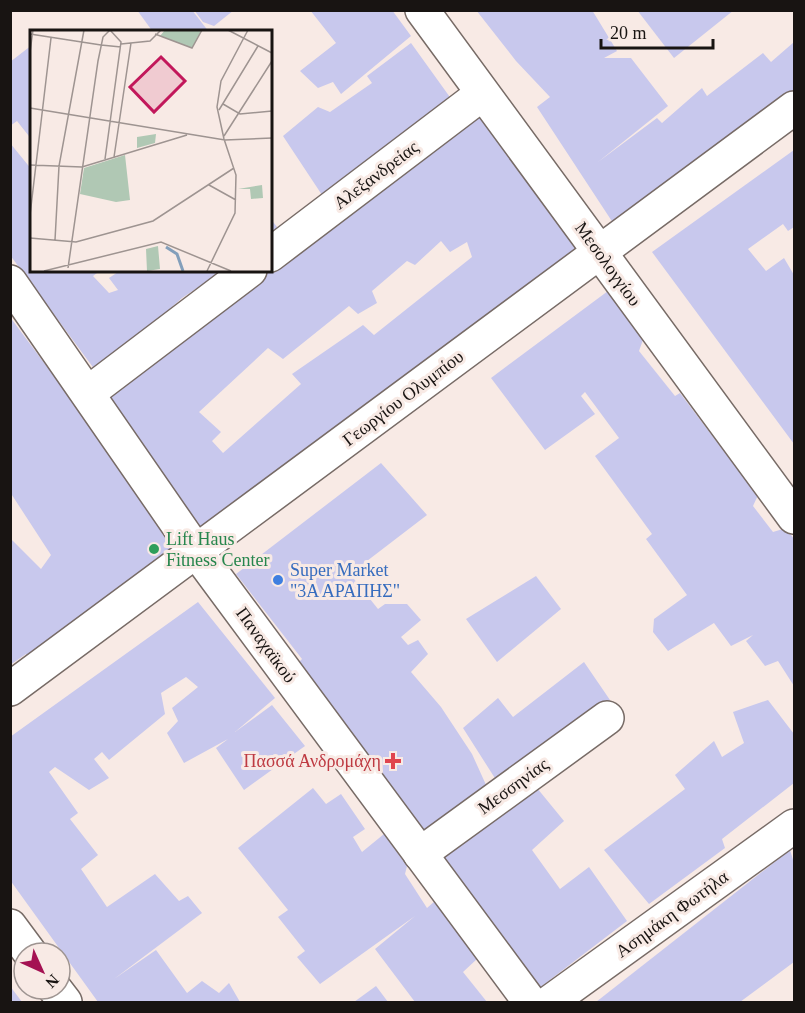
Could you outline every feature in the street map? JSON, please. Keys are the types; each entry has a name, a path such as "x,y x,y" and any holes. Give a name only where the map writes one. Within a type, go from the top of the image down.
{"street":[{"name":"Μεσολογγίου","path":"422,10 795,517"},
{"name":"Αλεξανδρείας","path":"272,253 482,94"},
{"name":"Γεωργίου Ολυμπίου","path":"10,689 795,108"},
{"path":"88,393 247,272"},
{"name":"Παναχαϊκού","path":"10,282 196,551 530,1002"},
{"name":"Μεσσηνίας","path":"420,854 607,718"},
{"name":"Ασημάκη Φωτήλα","path":"550,1002 795,826"},
{"path":"10,926 21,941"}],"building":[{"path":"137,10 192,10 207,30 152,30"},
{"path":"194,10 234,10 214,26 203,22"},
{"path":"310,10 392,10 411,36 341,94 333,82 318,88 300,71 336,43"},
{"path":"476,10 592,10 617,51 604,58 631,58 668,106 598,162 657,118 662,123 702,88 707,96 763,53 771,62 794,42 794,91 617,229 537,107 550,97 516,61"},
{"path":"637,10 734,10 674,58"},
{"path":"411,43 452,100 324,198 283,136 318,107 330,112 372,83 367,76"},
{"path":"30,47 30,137 17,121 10,126 10,62"},
{"path":"480,115 582,253 204,535 102,397","holes":["441,241 450,252 467,242 472,257 374,335 363,325 292,374 301,384 223,453 212,441 221,432 199,412 268,348 283,359 349,306 358,314 377,303 372,291 407,261 415,265"]},
{"path":"10,143 30,168 30,272 98,272 93,276 109,293 118,290 109,278 118,272 221,272 182,298 95,370 10,255"},
{"path":"794,150 794,227 788,231 783,224 748,249 766,271 784,258 794,275 794,444 652,252"},
{"path":"272,221 277,227 272,240"},
{"path":"608,291 644,337 639,351 675,396 680,393 738,470 759,493 753,506 773,532 786,528 794,539 794,686 778,661 765,666 746,641 753,635 731,646 714,623 668,651 653,632 654,619 687,595 646,539 652,534 595,456 619,438 585,392 581,396 595,414 545,450 491,378"},
{"path":"10,317 97,434 177,553 28,658 26,654 10,665 10,538 41,569 51,555 10,492"},
{"path":"381,463 427,515 350,574 378,609 385,604 407,604 421,620 401,637 408,645 418,640 428,654 411,672 441,707 472,754 487,787 423,835 298,663 302,659 236,574"},
{"path":"536,576 561,609 497,662 466,619"},
{"path":"198,602 275,698 235,732 272,705 305,746 244,790 216,748 228,739 184,763 167,733 178,721 172,708 198,687 186,677 161,693 165,714 109,760 102,752 94,759 109,778 89,790 55,767 49,772 78,813 70,819 98,855 81,869 107,907 155,874 179,901 188,896 202,913 114,979 156,950 187,993 202,981 219,993 229,983 240,1002 98,1002 72,966 72,941 54,941 10,880 10,737"},
{"path":"584,662 610,700 498,783 463,728 498,698 513,717"},
{"path":"768,700 794,734 794,783 722,839 725,848 649,904 604,850 685,789 675,775 714,741 722,757 744,743 733,712"},
{"path":"528,777 564,821 532,850 560,889 589,867 627,921 534,992 437,851"},
{"path":"313,788 326,804 341,794 365,829 353,837 362,852 384,834 407,866 405,874 427,908 435,901 477,959 463,972 487,1002 415,1002 375,949 415,916 320,984 297,957 305,951 278,917 288,910 238,848"},
{"path":"790,850 794,863 794,962 740,1002 596,1002"},
{"path":"10,986 12,1001 22,1002 10,1002"},
{"path":"376,986 388,1002 354,1002"}],"place":[{"name":"Lift Haus Fitness Center","path":"154,549"},
{"name":"Super Market \"3Α ΑΡΑΠΗΣ\"","path":"278,580"},
{"name":"Πασσά Ανδρομάχη","path":"393,761"}]}
